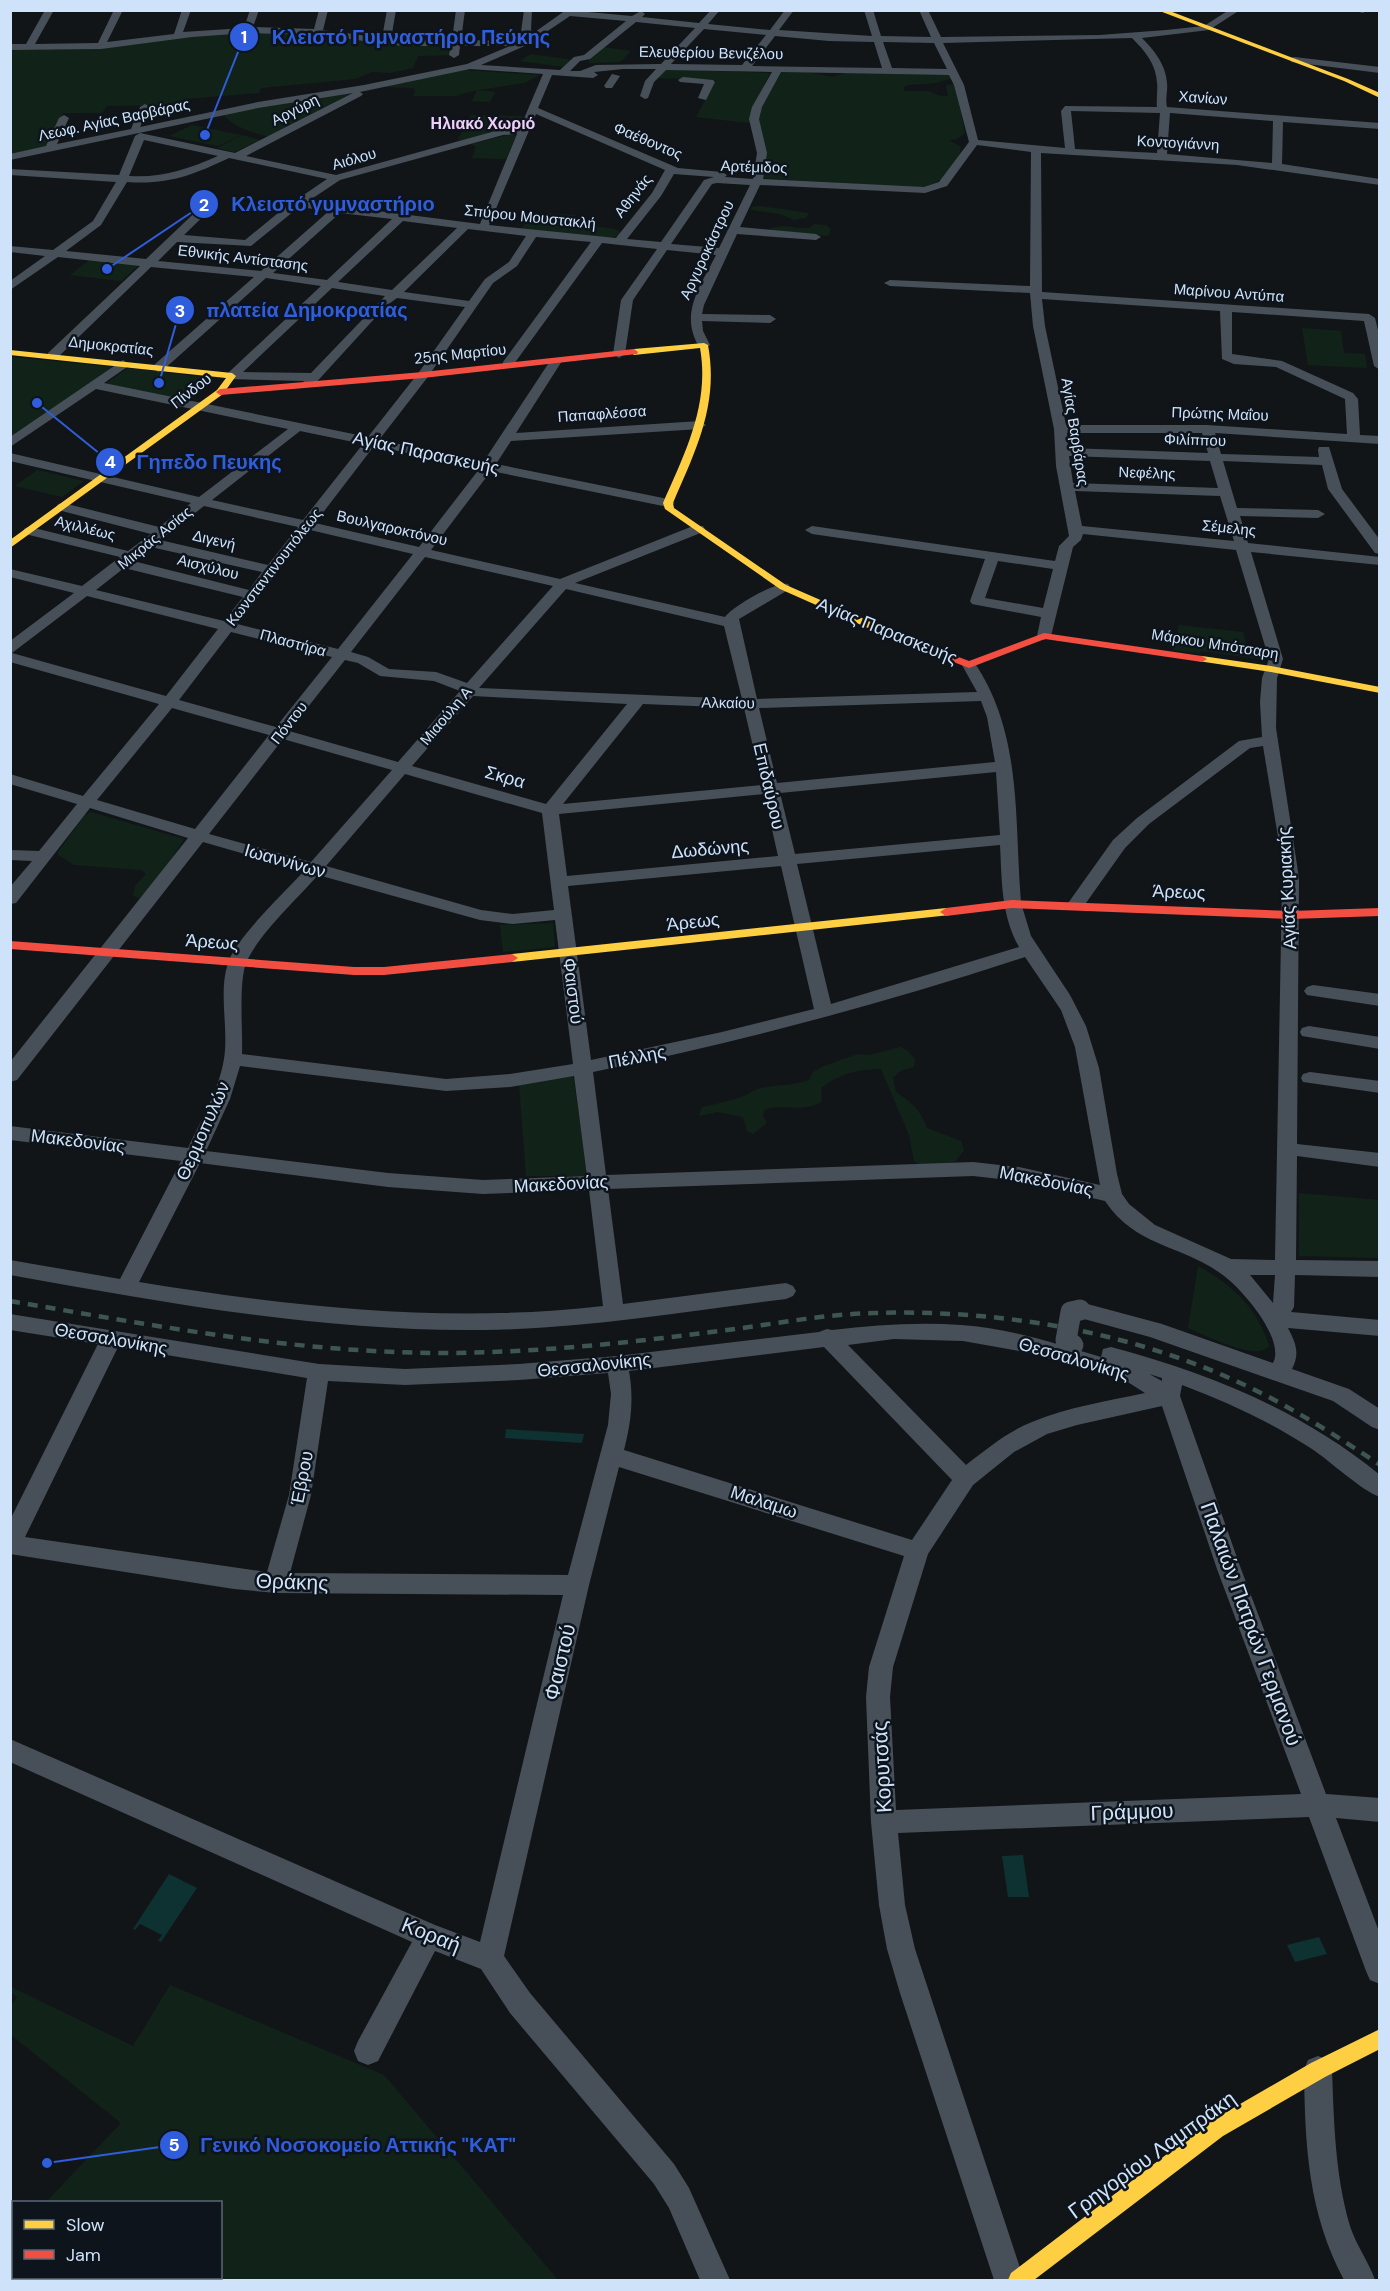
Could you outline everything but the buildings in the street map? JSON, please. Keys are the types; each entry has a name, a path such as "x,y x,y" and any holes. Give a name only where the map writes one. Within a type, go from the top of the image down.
{"street":[{"path":"30,47 51,10"},
{"path":"101,46 119,10"},
{"path":"177,37 187,10"},
{"path":"248,30 255,10"},
{"path":"318,32 324,10"},
{"path":"386,40 392,10"},
{"path":"451,70 461,10"},
{"path":"528,10 526,32 537,35"},
{"path":"562,73 578,59 587,57 645,10"},
{"path":"658,79 662,67 716,10"},
{"path":"744,69 790,10"},
{"path":"868,10 888,72"},
{"path":"923,10 954,72 974,142"},
{"path":"1160,10 1321,70 1380,96"},
{"path":"470,66 524,43 571,12 829,38 939,40 1135,36 1206,28 1236,10"},
{"path":"1357,10 1363,10"},
{"path":"10,48 101,46 216,31 248,30 318,32 403,43 524,43"},
{"path":"1135,36 1148,48 1158,66 1163,83 1161,106 1166,113 1162,157"},
{"path":"1294,60 1380,70"},
{"path":"1321,70 1340,65"},
{"name":"Ελευθερίου Βενιζέλου","path":"470,66 479,69 582,74 596,68 662,67 954,72"},
{"name":"Λεωφ. Αγίας Βαρβάρας","path":"10,157 138,133 298,97 364,88 470,66"},
{"name":"Αργυροκάστρου","path":"668,503 700,425 709,365 704,345 695,326 695,317 757,180 762,153 754,119 757,107 778,69"},
{"path":"376,85 377,73"},
{"path":"485,224 548,73"},
{"path":"582,74 620,77 609,86"},
{"path":"645,96 650,81 658,79 710,82 703,98"},
{"name":"Αργύρη","path":"10,172 122,181 178,176 234,155 360,93 364,88"},
{"path":"219,114 224,98"},
{"path":"10,287 97,223 122,181 138,133 135,126 146,106"},
{"name":"Χανίων","path":"1070,151 1066,111 1068,108 1163,110 1380,126"},
{"name":"Φαέθοντος","path":"531,110 542,112 671,169 757,180"},
{"path":"50,148 64,118"},
{"path":"1277,166 1278,119"},
{"name":"Αιόλου","path":"174,238 218,256 249,243 298,204 336,178 503,132 522,131"},
{"path":"138,133 336,178"},
{"name":"Αρτέμιδος","path":"619,354 627,300 708,182 757,180 925,190 938,187 951,176 974,142"},
{"name":"Κοντογιάννη","path":"974,142 1277,166 1380,182"},
{"name":"Αγίας Βαρβάρας","path":"1036,148 1036,293 1039,326 1060,429 1067,487 1076,529"},
{"name":"Αθηνάς","path":"619,242 657,194 671,169"},
{"path":"52,356 211,203"},
{"name":"Σπύρου Μουστακλή","path":"298,204 533,233 723,252"},
{"path":"158,368 338,209"},
{"name":"Πίνδου","path":"10,545 220,392 231,376 401,218"},
{"path":"312,381 393,294 402,288 466,225"},
{"path":"734,230 816,237"},
{"name":"Κωνσταντινουπόλεως","path":"10,900 153,719 169,702 423,375 489,281 513,264 533,233"},
{"path":"507,366 599,239"},
{"name":"Εθνικής Αντίστασης","path":"10,249 149,262 218,256 266,274 472,305"},
{"name":"Μαρίνου Αντύπα","path":"890,283 1369,318 1380,366"},
{"path":"1226,309 1226,356 1234,360 1278,364 1349,396 1352,399 1354,438"},
{"path":"695,317 770,319"},
{"name":"25ης Μαρτίου","path":"220,392 312,381 423,375 704,345"},
{"name":"Δημοκρατίας","path":"10,352 231,376 312,381"},
{"name":"Πόντου","path":"10,1076 282,734 488,466 556,361"},
{"path":"10,443 123,364"},
{"name":"Αγίας Παρασκευής","path":"95,385 668,503 670,509 783,587 871,626 969,665 983,683 988,696 1004,766 1012,904 1017,925 1077,1025 1096,1096 1112,1195"},
{"name":"Παπαφλέσσα","path":"507,437 700,425"},
{"name":"Μικράς Ασίας","path":"10,649 300,426"},
{"name":"Πρώτης Μαΐου","path":"1060,429 1207,429 1380,440"},
{"name":"Αγίας Κυριακής","path":"1207,429 1276,659 1271,669 1268,705 1270,740 1289,857 1292,915 1283,1307 1271,1318"},
{"path":"1322,435 1326,461 1335,489 1380,550"},
{"name":"Φιλίππου","path":"1062,452 1326,461"},
{"name":"Βουλγαροκτόνου","path":"10,457 731,623"},
{"name":"Νεφέλης","path":"1067,487 1226,492"},
{"path":"63,507 161,532"},
{"path":"1231,512 1318,514"},
{"name":"Μιαούλη Α","path":"237,962 253,938 403,768 468,689 562,585 569,579 698,529"},
{"path":"969,665 1044,636 1066,546 1076,537 1076,529"},
{"name":"Σέμελης","path":"1076,529 1380,561"},
{"path":"812,530 1062,566"},
{"name":"Αχιλλέως","path":"30,531 127,560"},
{"name":"Διγενή","path":"149,542 271,570"},
{"path":"993,556 977,601 1050,614"},
{"name":"Αισχύλου","path":"127,560 251,595"},
{"name":"Πλαστήρα","path":"10,573 363,660 386,673 436,677 468,689"},
{"path":"731,623 732,617 737,613 783,587"},
{"name":"Επιδαύρου","path":"731,623 824,1012"},
{"name":"Μάρκου Μπότσαρη","path":"1044,636 1271,669 1380,690"},
{"name":"Σκρα","path":"10,657 550,810 1004,766"},
{"name":"Αλκαίου","path":"468,689 497,694 750,704 988,696"},
{"path":"550,810 638,700"},
{"path":"1075,906 1119,844 1143,821 1245,744 1270,740"},
{"name":"Ιωαννίνων","path":"10,779 199,836 496,918 564,914"},
{"name":"Φαιστού","path":"550,810 614,1312"},
{"name":"Δωδώνης","path":"559,882 1009,839"},
{"path":"10,855 44,856"},
{"name":"Άρεως","path":"10,945 354,971 384,971 805,928 1012,904 1292,915 1380,912"},
{"name":"Πέλλης","path":"233,1059 457,1085 481,1084 583,1068 690,1047 928,984 1031,949"},
{"name":"Θερμοπυλών","path":"126,1288 195,1154 220,1099 233,1059 234,982 237,962"},
{"path":"1313,991 1380,1000"},
{"path":"1310,1032 1380,1043"},
{"path":"1310,1078 1380,1087"},
{"name":"Μακεδονίας","path":"10,1133 195,1154 388,1180 483,1187 973,1168 1002,1171 1112,1195"},
{"path":"1299,1150 1380,1160"},
{"path":"1112,1195 1118,1207 1144,1228 1228,1267 1245,1283 1271,1318 1285,1342 1287,1357 1280,1372"},
{"path":"10,1267 126,1288 362,1320 485,1322 614,1312 786,1291"},
{"path":"1228,1267 1380,1269"},
{"path":"1380,1421 1341,1395 1280,1372 1154,1330 1080,1310 1071,1312 1066,1340 1073,1345 1152,1365 1172,1385 1205,1384 1288,1422 1325,1445 1380,1488"},
{"path":"1271,1318 1379,1328"},
{"name":"Θεσσαλονίκης","path":"10,1322 319,1372 405,1377 519,1372 618,1364 827,1337 894,1331 963,1333 1025,1344 1172,1385"},
{"path":"827,1337 965,1479"},
{"path":"11,1544 111,1339"},
{"name":"Φαιστού","path":"490,1959 577,1585 619,1425 622,1394 618,1364"},
{"name":"Έβρου","path":"276,1583 305,1468 319,1372"},
{"name":"Κορυτσάς","path":"1009,2280 901,1949 892,1905 884,1822 879,1724 881,1667 917,1551 965,1479 1006,1446 1039,1428 1172,1385"},
{"name":"Παλαιών Πατρών Γερμανού","path":"1172,1385 1229,1569 1380,1971"},
{"name":"Μαλαμω","path":"611,1456 637,1462 917,1551"},
{"name":"Θράκης","path":"11,1544 206,1575 276,1583 577,1585"},
{"name":"Κοραή","path":"10,1750 429,1936 490,1959"},
{"name":"Γράμμου","path":"884,1822 1317,1805 1380,1810"},
{"path":"368,2051 429,1936"},
{"path":"490,1959 520,2003 664,2175 679,2198 716,2280"},
{"name":"Γρηγορίου Λαμπράκη","path":"1018,2280 1216,2129 1318,2070 1380,2038"},
{"path":"1318,2070 1320,2151 1328,2204 1344,2253 1360,2280"}],"green space":[{"path":"242,32 313,33 453,44 451,55 418,56 413,68 390,73 372,72 355,79 261,88 259,93 184,99 180,105 107,106 102,113 63,113 46,147 11,155 10,50 97,49 180,37"},
{"path":"603,47 631,51 620,62 589,63 589,58"},
{"path":"531,54 574,60 564,67 520,61"},
{"path":"666,69 770,73 756,102 750,123 696,117 716,80 657,78"},
{"path":"463,70 540,75 524,83 478,90 495,92 490,102 472,101 477,90 455,96 413,96 414,88 382,87"},
{"path":"779,72 807,72 832,77 845,73 951,75 952,78 936,83 908,85 904,87 904,91 928,91 948,96 946,85 955,84 965,133 957,139 949,140 961,147 956,162 941,180 920,188 761,178 767,164 758,116"},
{"path":"356,91 270,137 239,127 223,115 299,98"},
{"path":"471,115 523,117 519,128 510,128 460,141 458,139"},
{"path":"192,125 241,135 218,146 169,136"},
{"path":"512,134 516,136 506,159 472,158 476,147 471,144"},
{"path":"242,135 260,140 234,152 217,148"},
{"path":"761,206 809,213 806,218 794,220 780,214 751,210 752,207"},
{"path":"548,213 575,215 573,223 614,229 623,233 621,236 601,238 520,230 530,217 546,217"},
{"path":"814,224 826,225 831,229 828,236 769,230 783,226 810,228"},
{"path":"91,259 140,264 121,281 70,275"},
{"path":"1302,328 1341,331 1344,353 1365,354 1367,368 1308,365"},
{"path":"11,357 115,367 11,438"},
{"path":"128,368 212,378 214,381 188,402 104,385"},
{"path":"37,470 84,481 62,497 15,486"},
{"path":"1179,625 1243,632 1248,652 1269,656 1266,660 1201,651 1200,654 1173,650"},
{"path":"91,812 184,839 148,895 138,898 133,895 135,886 146,874 142,870 74,865 58,855 85,815"},
{"path":"553,923 555,947 503,952 500,925"},
{"path":"900,1047 908,1051 915,1059 914,1067 902,1070 893,1077 896,1092 915,1107 927,1128 961,1141 964,1150 955,1162 922,1166 914,1161 909,1135 881,1069 857,1071 834,1079 821,1088 822,1101 815,1105 764,1110 763,1116 767,1123 753,1134 747,1131 743,1117 717,1112 699,1116 702,1107 739,1098 757,1089 809,1080 813,1072 824,1066 858,1054 870,1055"},
{"path":"573,1076 588,1176 526,1176 519,1084"},
{"path":"1299,1193 1379,1200 1379,1258 1299,1256"},
{"path":"1198,1266 1242,1298 1258,1320 1269,1346 1263,1350 1243,1349 1230,1346 1188,1328"},
{"path":"170,1985 384,2075 558,2280 11,2280 12,2238 12,2279 222,2279 222,2201 47,2201 121,2123 11,2035 11,2006 17,1997 11,1992 11,1987 133,2046"}],"water":[{"path":"506,1429 584,1434 582,1443 505,1438"},
{"path":"1023,1855 1029,1897 1008,1897 1002,1856"},
{"path":"169,1874 197,1888 161,1942 158,1941 162,1935 140,1924 135,1930 133,1929"},
{"path":"1319,1937 1327,1954 1295,1962 1287,1945"}],"railway":[{"path":"10,1301 230,1337 340,1349 396,1352 521,1351 590,1346 819,1317 874,1313 924,1313 1025,1321 1124,1341 1220,1374 1295,1411 1380,1465"}],"traffic: slow":[{"path":"1160,10 1346,80 1380,96"},
{"path":"634,352 704,345 708,365 705,406 693,446 668,503 670,509 783,587 890,634"},
{"path":"10,352 232,376 220,392 10,545"},
{"path":"1202,659 1271,669 1380,690"},
{"path":"512,958 946,912"},
{"path":"1018,2280 1216,2129 1318,2070 1380,2038"}],"traffic: jam":[{"path":"220,392 423,375 634,352"},
{"path":"890,634 969,665 1044,636 1202,659"},
{"path":"946,912 1012,904 1291,915 1380,912"},
{"path":"10,945 354,971 384,971 512,958"}],"place":[{"name":"Κλειστό Γυμναστήριο Πεύκης","path":"205,135"},
{"name":"Κλειστό γυμναστήριο","path":"107,269"},
{"name":"πλατεία Δημοκρατίας","path":"159,383"},
{"name":"Γηπεδο Πευκης","path":"37,403"},
{"name":"Γενικό Νοσοκομείο Αττικής \"ΚΑΤ\"","path":"47,2163"}],"district":[{"name":"Ηλιακό Χωριό","path":"483,123"}]}
